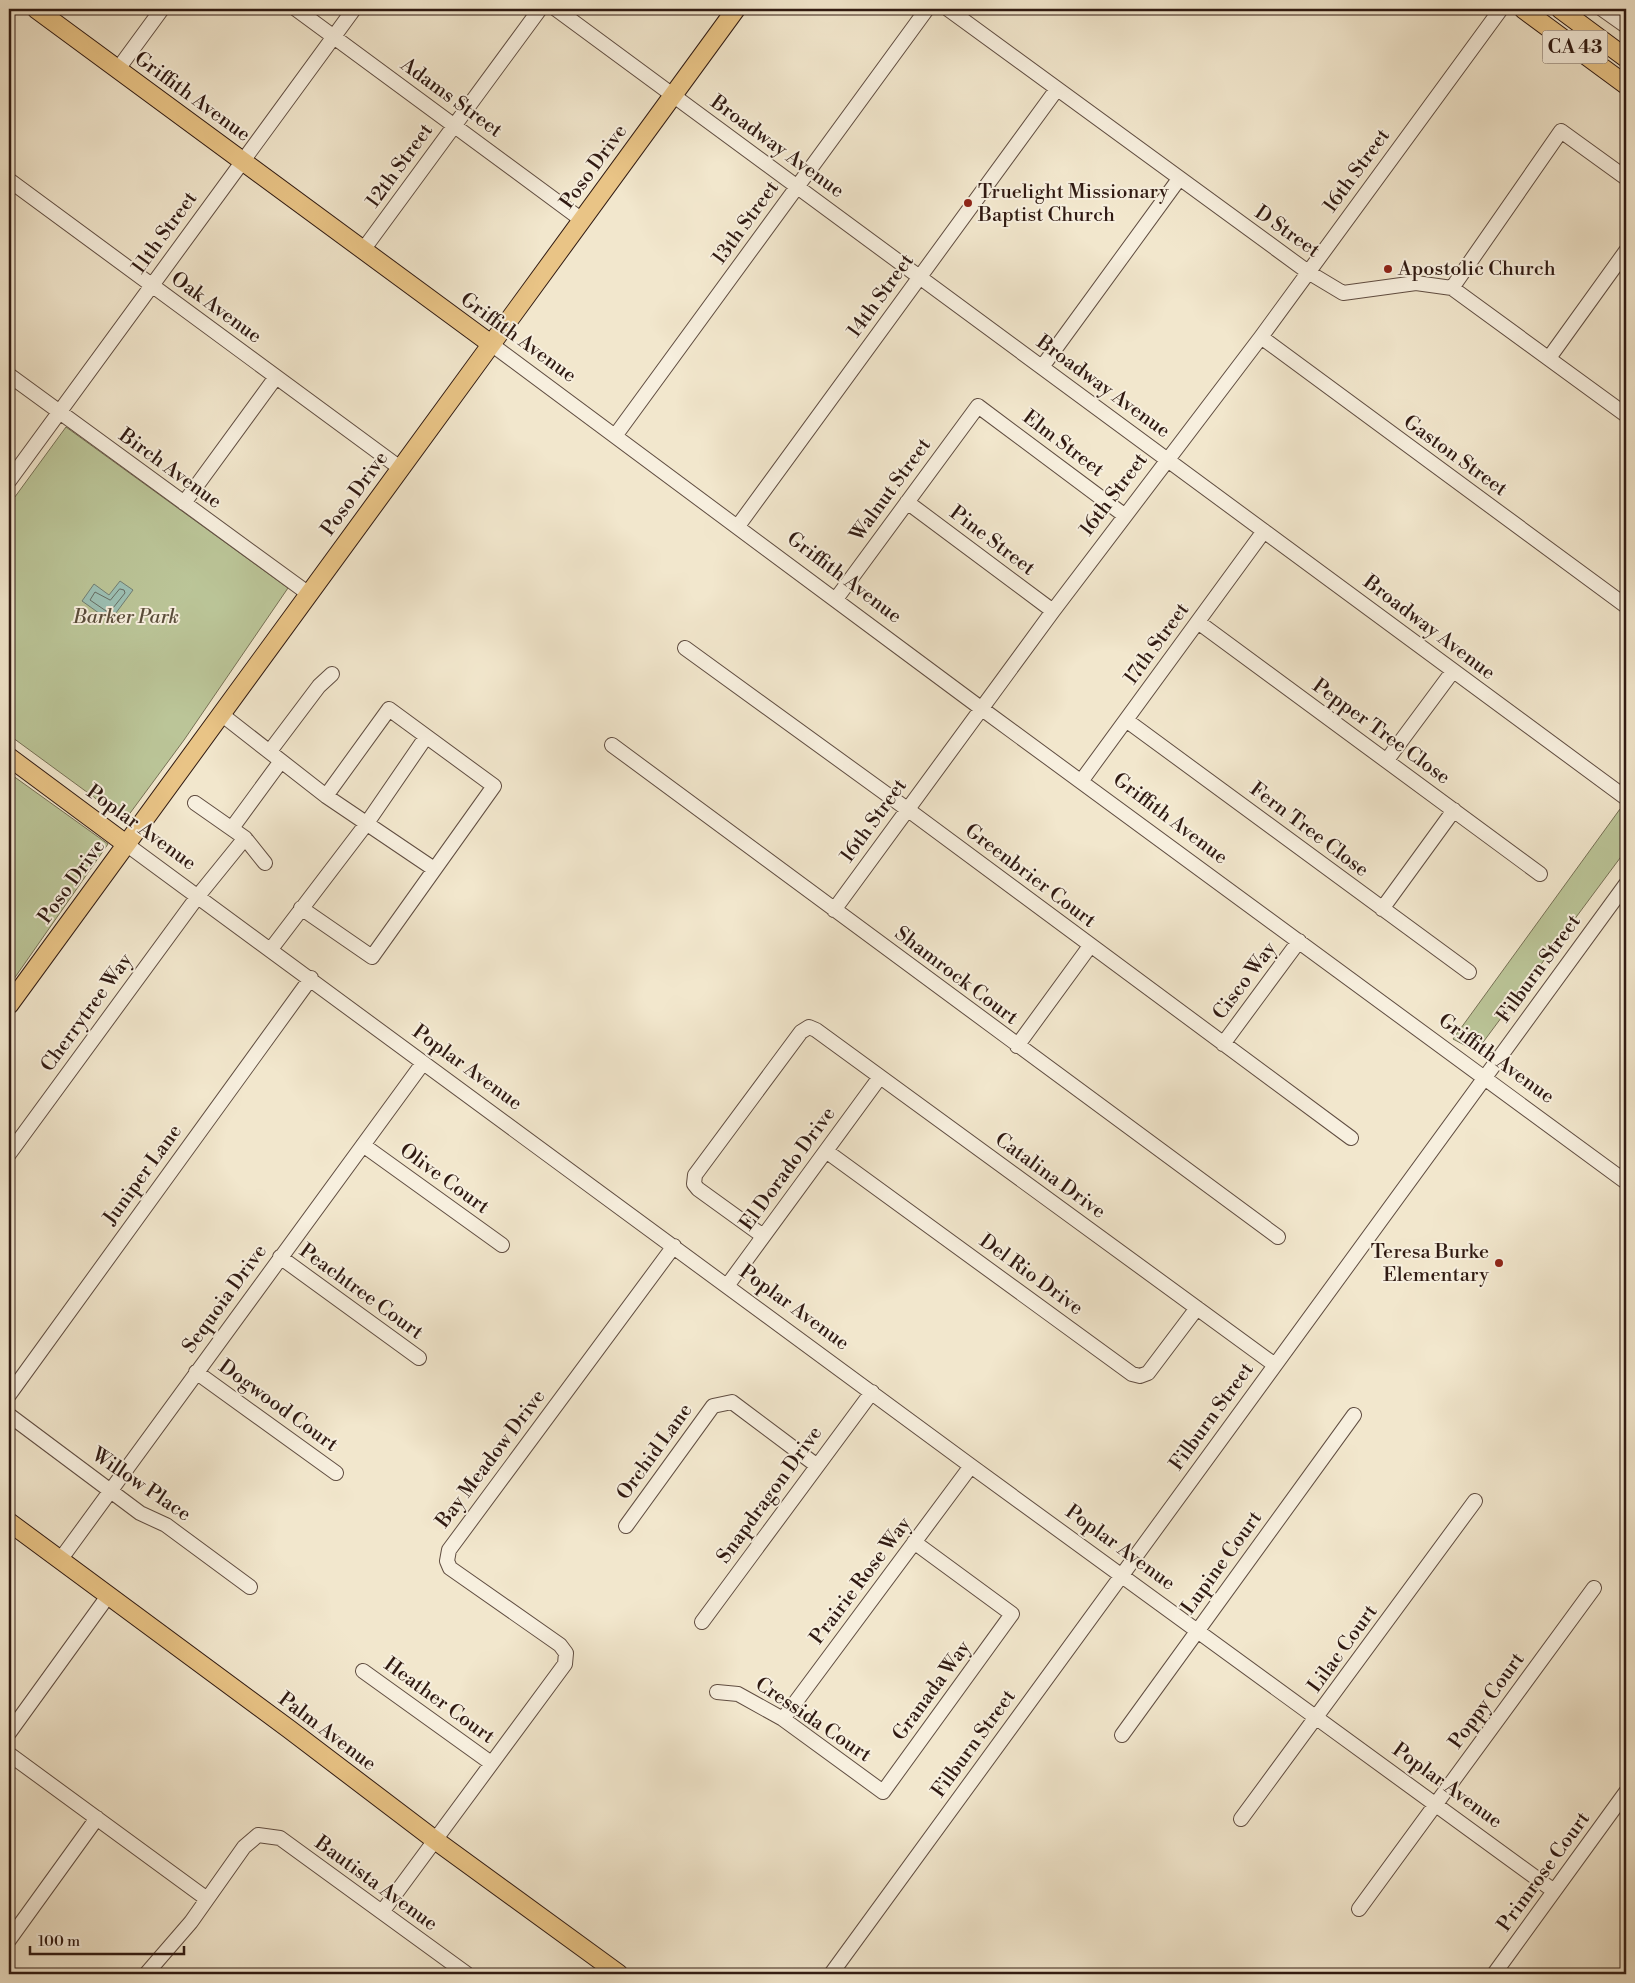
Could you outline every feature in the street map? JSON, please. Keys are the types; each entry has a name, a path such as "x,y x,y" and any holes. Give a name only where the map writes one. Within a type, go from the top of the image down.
{"main road":[{"name":"Griffith Avenue","path":"36,9 491,344"},
{"name":"Poso Drive","path":"9,1005 736,9"},
{"name":"CA 43","path":"1523,9 1626,85"},
{"name":"CA 43","path":"1560,9 1626,58"},
{"name":"Poplar Avenue","path":"9,758 126,844"},
{"name":"Palm Avenue","path":"9,1522 435,1840 620,1974"}],"street":[{"path":"118,69 162,9"},
{"name":"Adams Street","path":"296,9 582,220"},
{"name":"11th Street","path":"9,481 354,9"},
{"name":"12th Street","path":"364,250 540,9"},
{"name":"Broadway Avenue","path":"556,9 1626,798"},
{"name":"13th Street","path":"615,436 927,9"},
{"name":"D Street","path":"948,9 1308,272 1343,293 1416,283 1452,288 1626,415"},
{"name":"16th Street","path":"834,910 1052,611 1166,459 1261,337 1501,9"},
{"path":"1602,9 1626,26"},
{"name":"14th Street","path":"738,526 1057,89"},
{"path":"1452,288 1561,131 1626,178"},
{"path":"1042,367 1179,179"},
{"name":"Oak Avenue","path":"9,180 400,468"},
{"path":"1549,358 1626,251"},
{"name":"Gaston Street","path":"1261,337 1626,606"},
{"name":"Griffith Avenue","path":"491,344 836,598 982,709 1082,780 1626,1182"},
{"name":"Birch Avenue","path":"9,375 309,594"},
{"path":"184,503 276,377"},
{"name":"Walnut Street","path":"836,598 978,406"},
{"name":"Elm Street","path":"978,406 1124,515"},
{"name":"Pine Street","path":"907,502 1052,611"},
{"name":"17th Street","path":"1082,780 1264,531"},
{"name":"Pepper Tree Close","path":"1198,622 1540,874"},
{"name":"Greenbrier Court","path":"685,648 907,809 1350,1138"},
{"path":"1387,760 1453,671"},
{"path":"270,751 319,686 332,674"},
{"path":"301,908 372,957 494,786 389,709 326,796"},
{"path":"221,714 326,796 434,869"},
{"name":"Fern Tree Close","path":"1126,720 1469,972"},
{"path":"271,949 367,823 426,737"},
{"name":"Shamrock Court","path":"612,745 1278,1237"},
{"path":"232,828 281,762"},
{"path":"195,803 245,838 265,863"},
{"path":"1382,909 1454,810"},
{"name":"Cherrytree Way","path":"9,1154 198,896 245,838"},
{"name":"Poplar Avenue","path":"126,844 311,978 1121,1576 1318,1717 1554,1891"},
{"name":"Filburn Street","path":"831,1974 1626,884"},
{"name":"Cisco Way","path":"1223,1044 1299,942"},
{"path":"1017,1046 1090,946"},
{"name":"Juniper Lane","path":"9,1395 311,978"},
{"name":"Catalina Drive","path":"763,1236 698,1189 694,1184 695,1175 801,1032 808,1027 816,1030 1275,1365"},
{"name":"Sequoia Drive","path":"60,1560 423,1062"},
{"name":"El Dorado Drive","path":"727,1286 880,1077"},
{"name":"Olive Court","path":"363,1145 502,1245"},
{"name":"Del Rio Drive","path":"826,1151 1132,1374 1140,1376 1148,1373 1197,1308"},
{"name":"Bay Meadow Drive","path":"382,1912 565,1664 566,1653 560,1644 450,1568 447,1561 449,1550 674,1246"},
{"name":"Peachtree Court","path":"280,1257 419,1358"},
{"name":"Dogwood Court","path":"196,1372 336,1473"},
{"name":"Snapdragon Drive","path":"702,1622 816,1465 872,1392"},
{"name":"Orchid Lane","path":"626,1526 713,1406 722,1403 732,1402 816,1465"},
{"name":"Lupine Court","path":"1122,1735 1354,1415"},
{"name":"Willow Place","path":"9,1416 140,1513 166,1525 250,1587"},
{"name":"Prairie Rose Way","path":"783,1719 971,1466"},
{"name":"Lilac Court","path":"1242,1819 1475,1501"},
{"name":"Granada Way","path":"883,1792 1012,1614 914,1542"},
{"name":"Poppy Court","path":"1359,1908 1594,1588"},
{"path":"9,1733 108,1596"},
{"name":"Heather Court","path":"363,1671 492,1763"},
{"name":"Cressida Court","path":"717,1692 738,1694 783,1719 883,1792"},
{"path":"9,1754 207,1898 191,1922 146,1974"},
{"name":"Primrose Court","path":"1494,1974 1626,1792"},
{"path":"9,1940 97,1818"},
{"name":"Bautista Avenue","path":"207,1898 244,1846 258,1834 280,1838 382,1912 453,1970 467,1974"}],"green space":[{"name":"Barker Park","path":"66,427 288,588 184,740 125,820 9,735 9,505"},
{"path":"9,773 108,844 9,986"},
{"path":"1620,809 1626,813 1626,850 1481,1045 1470,1048 1453,1039"}],"water":[{"path":"120,581 133,590 110,621 82,601 94,584 109,595"}],"place":[{"name":"Truelight Missionary Baptist Church","path":"968,203"},
{"name":"Apostolic Church","path":"1388,269"},
{"name":"Teresa Burke Elementary","path":"1499,1263"}]}
